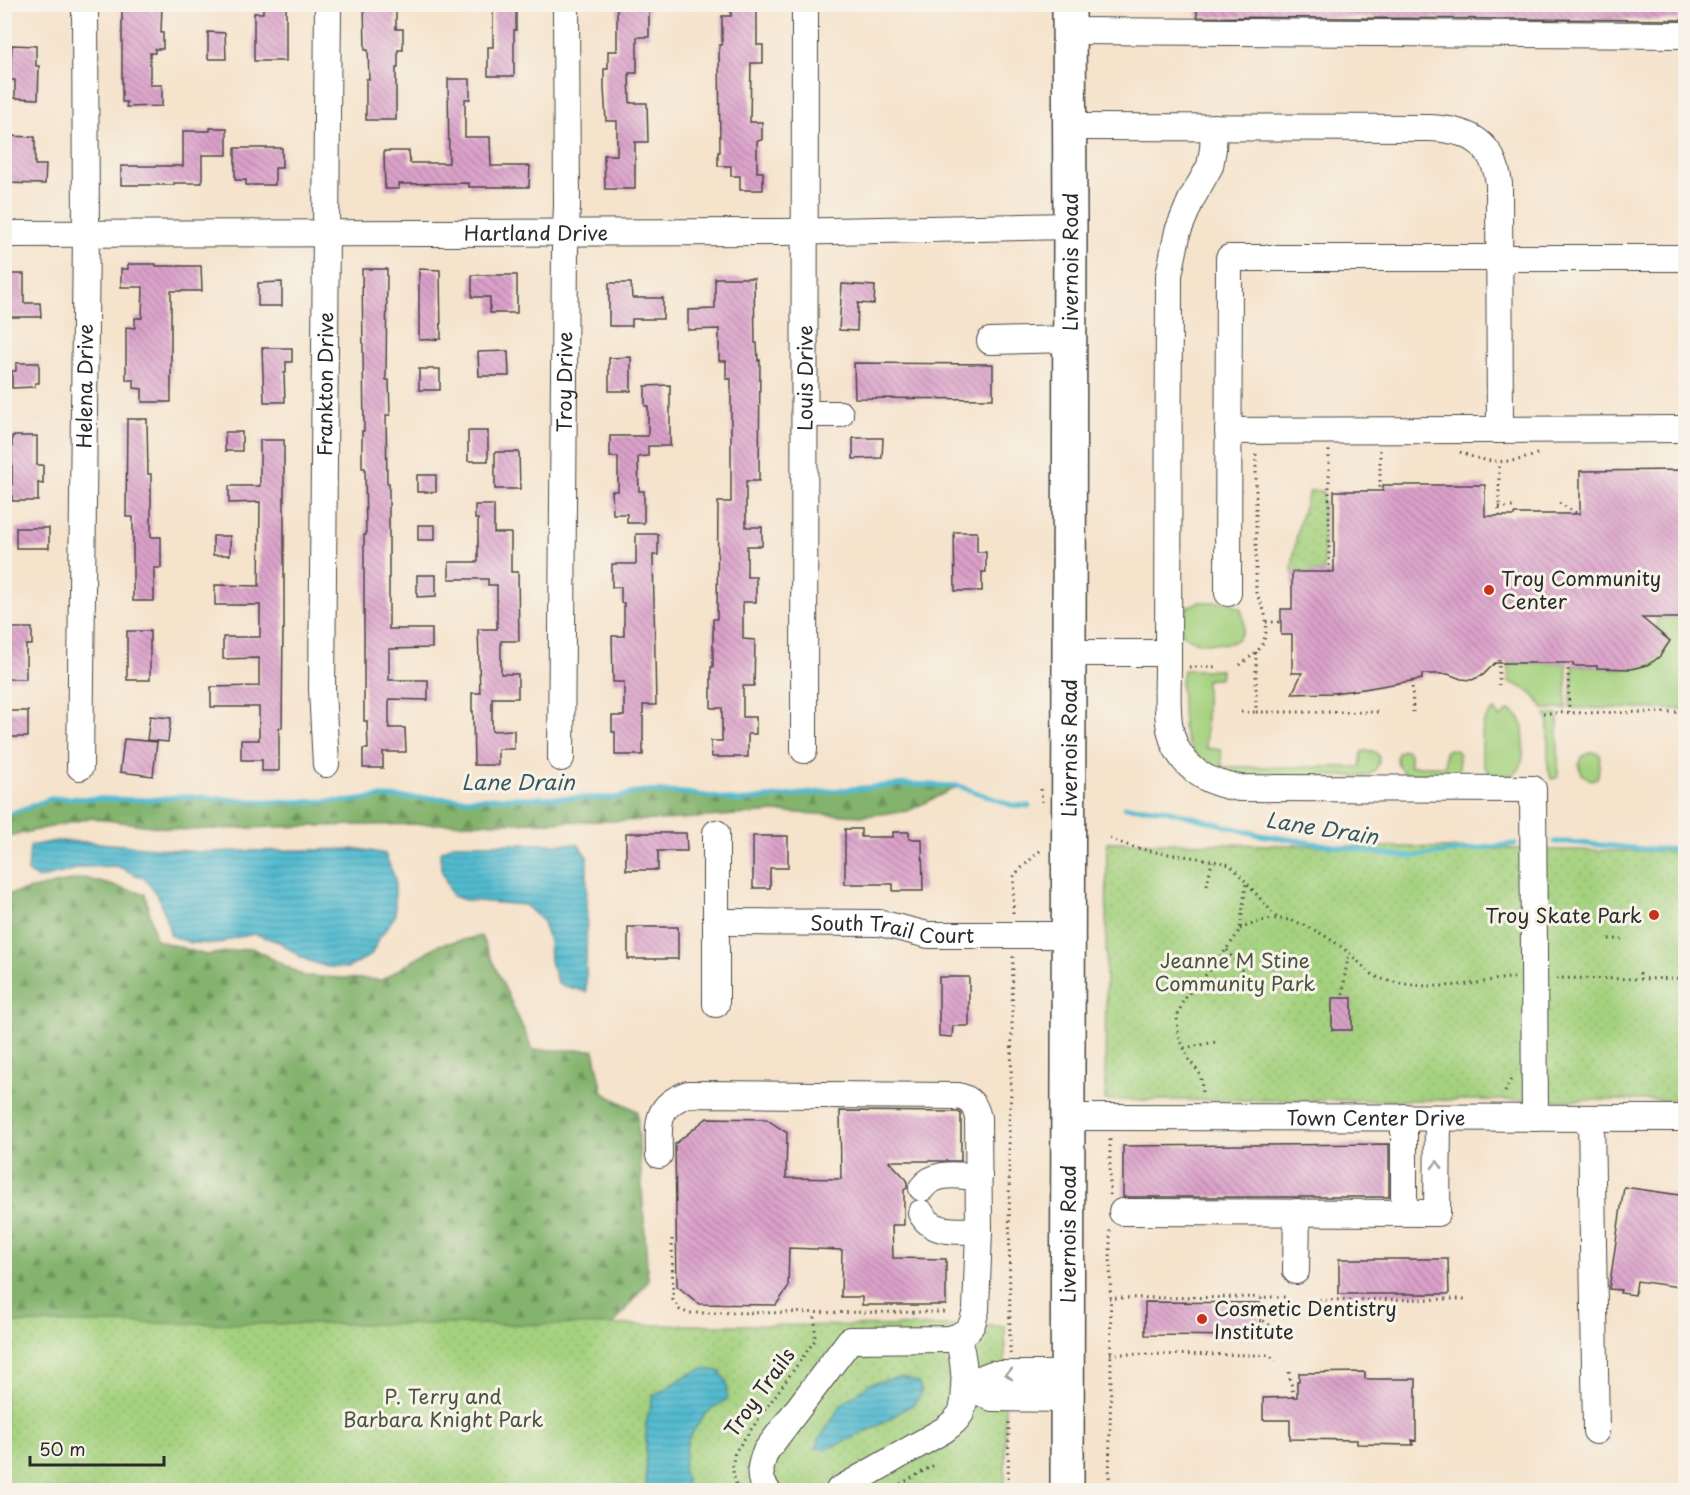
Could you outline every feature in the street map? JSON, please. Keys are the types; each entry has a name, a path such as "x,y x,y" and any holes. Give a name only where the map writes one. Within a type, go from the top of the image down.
{"main road":[{"name":"Livernois Road","path":"1067,1491 1069,18"}],"street":[{"name":"Helena Drive","path":"80,767 86,234 85,4"},
{"name":"Frankton Drive","path":"326,764 322,690 328,4"},
{"name":"Troy Drive","path":"561,758 566,4"},
{"name":"Louis Drive","path":"804,750 805,4"},
{"path":"1069,18 1686,35"},
{"path":"1070,127 1431,128 1454,130 1470,136 1486,149 1496,167 1500,193 1500,430"},
{"path":"1214,127 1210,166 1191,200 1178,231 1169,275 1176,660 1168,717 1172,738 1181,758 1202,777 1240,788 1533,789 1534,1118"},
{"name":"Hartland Drive","path":"4,234 804,232 1070,226"},
{"path":"1228,593 1229,258 1686,258"},
{"path":"990,341 1070,339"},
{"path":"805,414 840,414"},
{"path":"1228,431 1686,429"},
{"path":"1069,653 1176,660"},
{"path":"716,833 716,1004"},
{"name":"South Trail Court","path":"717,922 880,923 928,935 1067,935"},
{"path":"659,1155 661,1116 666,1107 675,1099 688,1094 958,1096 973,1103 976,1110 978,1118 979,1231 975,1318 968,1330 957,1337 941,1340 850,1340 766,1451 760,1472 767,1491"},
{"name":"Town Center Drive","path":"1067,1117 1686,1118"},
{"path":"1404,1118 1404,1212"},
{"path":"1122,1212 1437,1213 1438,1118"},
{"path":"1592,1118 1596,1431"},
{"path":"922,1188 926,1182 942,1175 979,1177"},
{"path":"1296,1271 1297,1212"},
{"path":"921,1213 928,1223 942,1230 979,1231"},
{"path":"839,1491 951,1425 961,1413 964,1398 963,1353 957,1337"},
{"path":"964,1385 992,1374 1067,1387"}],"path":[{"path":"1240,665 1256,652 1264,640 1266,622 1264,608 1256,594 1256,445"},
{"path":"1329,445 1329,572"},
{"path":"1380,445 1380,491"},
{"path":"1499,462 1499,516"},
{"path":"1559,503 1580,516"},
{"path":"1499,507 1515,507"},
{"path":"1266,622 1281,622"},
{"path":"1256,652 1256,712"},
{"path":"1176,660 1219,667"},
{"path":"1499,660 1499,685"},
{"path":"1568,663 1569,712"},
{"path":"1412,681 1413,712"},
{"path":"1241,712 1380,712"},
{"path":"1543,712 1686,712"},
{"path":"1041,789 1042,812"},
{"path":"1110,838 1151,851 1230,865 1278,919"},
{"path":"1013,922 1014,875 1043,848"},
{"path":"1207,885 1212,861"},
{"path":"1202,1092 1201,1075 1189,1060 1184,1048 1178,1031 1177,1017 1189,993 1227,950 1240,929 1246,884"},
{"path":"1240,929 1259,922 1278,919 1301,925 1327,938 1349,953 1375,976 1395,982 1454,985 1516,978"},
{"path":"1609,939 1622,939"},
{"path":"1227,950 1245,975 1251,992"},
{"path":"1010,1364 1009,1126 1013,953"},
{"path":"1343,994 1349,953"},
{"path":"1640,974 1640,979"},
{"path":"1547,978 1685,978 1686,999"},
{"path":"1184,1048 1216,1042"},
{"path":"672,1239 673,1300 680,1310 688,1312 815,1313 947,1312"},
{"path":"1109,1258 1109,1491"},
{"path":"1109,1298 1289,1297"},
{"path":"1260,1298 1261,1319 1271,1326"},
{"path":"1307,1300 1466,1299"},
{"name":"Troy Trails","path":"738,1491 732,1475 735,1452 815,1340 815,1313"},
{"path":"1110,1354 1269,1355 1276,1361"},
{"path":"1289,1372 1293,1398"},
{"path":"1008,1491 1009,1414"},
{"path":"890,1491 936,1464"}],"green space":[{"path":"1310,491 1323,491 1324,572 1292,572 1298,531"},
{"path":"1199,602 1227,602 1239,607 1244,628 1239,637 1230,643 1205,643 1188,638 1182,630 1182,617 1189,607"},
{"path":"1657,618 1685,618 1685,709 1570,708 1573,666 1620,669 1639,667 1656,659 1670,641 1656,630"},
{"path":"1509,663 1567,663 1566,709 1543,709 1537,699 1528,692 1508,682"},
{"path":"1183,670 1221,670 1220,678 1206,680 1206,748 1221,750 1222,767 1360,767 1362,752 1369,751 1378,755 1376,768 1366,776 1235,776 1206,765 1192,750 1183,727 1181,681"},
{"path":"1495,710 1501,718 1509,710 1520,719 1523,729 1521,765 1515,773 1506,777 1495,776 1487,770 1482,760 1484,723 1487,716"},
{"path":"1546,715 1558,715 1558,775 1557,778 1551,779 1548,767"},
{"path":"1449,749 1459,754 1459,769 1453,775 1408,775 1397,763 1398,753 1406,750 1410,753 1410,766 1445,766 1445,752"},
{"path":"1592,752 1600,755 1598,776 1591,780 1582,774 1579,764 1581,757"},
{"path":"906,784 959,786 908,811 862,816 776,812 667,820 183,830 90,818 10,836 5,840 5,816 50,799 64,798 149,800 186,796 264,802 351,801 389,797 614,798 658,790 739,801"},
{"name":"Jeanne M Stine Community Park","path":"1107,842 1685,852 1685,1100 1105,1100"},
{"path":"84,878 145,894 156,940 206,955 252,948 304,976 382,980 438,945 481,936 533,1050 594,1050 603,1093 637,1111 648,1281 598,1344 5,1490 4,895"},
{"name":"P. Terry and Barbara Knight Park","path":"5,1323 1005,1326 1005,1490 5,1490"}],"water":[{"path":"56,841 200,852 359,849 385,854 395,879 395,916 371,955 348,968 327,967 302,958 279,942 255,934 217,944 192,943 171,936 160,899 145,879 117,866 84,867 38,879 28,872 30,846"},
{"path":"454,844 578,844 587,857 586,992 558,984 550,961 549,940 542,920 525,905 465,900 452,896 441,869 440,852"},
{"path":"702,1369 719,1371 727,1382 727,1399 705,1414 688,1439 683,1470 688,1490 646,1490 646,1423 653,1396"},
{"path":"901,1377 918,1382 922,1392 915,1403 876,1427 828,1449 815,1448 841,1405 871,1383"}],"building":[{"path":"122,4 162,4 163,49 155,49 155,53 150,53 150,85 162,85 162,106 126,107 127,102 122,102"},
{"path":"263,4 286,4 286,61 254,61 254,13 263,13"},
{"path":"364,4 396,4 396,29 403,29 403,50 398,50 398,68 396,68 396,120 366,120 366,79 369,79 368,50 365,50"},
{"path":"493,4 516,4 514,76 488,76 488,47 493,47"},
{"path":"617,4 649,4 649,37 637,37 637,73 629,73 630,103 647,103 648,142 635,142 635,189 605,189 604,155 617,155 617,121 606,121 604,69 608,69 608,51 617,51"},
{"path":"733,4 757,4 757,45 763,45 763,63 751,63 750,122 762,122 762,140 757,141 757,172 763,172 763,190 740,190 740,176 731,176 731,166 718,166 718,152 720,152 719,45 722,45 722,16 731,16"},
{"path":"1197,4 1686,4 1686,20 1197,17"},
{"path":"208,32 225,33 226,59 208,59"},
{"path":"12,45 36,46 36,66 39,66 38,99 15,98 15,80 10,80"},
{"path":"448,79 470,79 470,99 465,99 465,137 490,137 491,166 530,166 529,187 469,187 469,183 399,184 399,189 385,189 384,151 409,151 410,163 449,163"},
{"path":"210,128 227,128 227,155 202,155 202,183 121,185 121,166 183,166 183,131 210,131"},
{"path":"4,136 35,137 35,165 46,165 45,184 4,183"},
{"path":"235,148 282,148 282,168 275,168 275,185 246,185 246,180 235,180"},
{"path":"128,264 201,266 202,291 171,291 171,402 142,402 142,389 134,388 134,380 126,380 126,327 135,328 135,318 142,318 143,287 121,287 121,269 128,269"},
{"path":"362,269 387,269 386,380 389,380 390,415 386,415 387,483 389,483 389,629 432,629 432,648 389,649 389,680 428,680 428,700 389,699 389,728 405,728 406,752 383,752 383,768 363,768 363,749 368,749 367,721 364,721 364,535 366,535 365,468 362,468 362,431 364,431"},
{"path":"419,269 440,270 441,339 419,340"},
{"path":"4,274 24,274 24,303 40,303 41,317 4,317"},
{"path":"472,275 517,275 517,313 490,313 490,297 472,297"},
{"path":"715,278 754,278 755,343 757,343 758,361 760,360 759,481 746,481 746,527 762,527 762,546 747,546 747,577 756,577 756,602 743,602 743,639 755,640 754,686 743,686 743,717 756,717 756,734 748,734 748,757 712,757 711,741 722,741 722,708 711,708 711,667 713,667 713,619 717,619 718,502 731,502 731,379 726,379 726,361 719,361 719,329 688,330 688,310 715,309"},
{"path":"282,282 282,306 258,306 258,283"},
{"path":"609,283 631,283 632,298 663,298 663,319 632,319 632,326 609,326"},
{"path":"842,284 875,286 874,304 858,303 857,331 839,330"},
{"path":"262,348 292,348 292,362 286,362 286,373 284,373 285,402 264,402"},
{"path":"508,351 509,376 479,376 478,352"},
{"path":"631,357 631,391 609,391 609,358"},
{"path":"16,363 39,363 39,383 35,383 35,387 12,388 12,371 16,371"},
{"path":"854,363 993,364 993,399 855,398"},
{"path":"419,369 440,369 440,390 419,390"},
{"path":"670,385 670,446 648,446 648,456 638,457 639,491 644,491 644,523 627,523 627,514 613,514 612,491 618,491 618,457 610,457 610,436 648,436 645,386"},
{"path":"127,419 147,419 148,474 151,474 151,537 161,537 161,568 154,568 154,601 133,601 133,517 126,517"},
{"path":"468,431 488,431 488,461 468,461"},
{"path":"225,432 242,432 242,451 225,451"},
{"path":"12,436 37,436 37,465 43,465 43,484 38,483 38,501 12,501"},
{"path":"853,438 883,438 882,458 853,459"},
{"path":"260,440 284,440 284,629 279,771 262,771 262,760 241,760 241,740 259,740 259,707 211,707 211,687 259,686 259,658 223,659 223,637 260,637 260,605 215,605 215,585 259,586 260,502 229,503 229,486 260,486"},
{"path":"495,452 519,452 520,489 495,489"},
{"name":"Troy Community Center","path":"1686,470 1686,618 1642,618 1670,641 1660,656 1647,665 1631,669 1573,666 1573,663 1495,663 1483,675 1472,680 1448,674 1422,674 1422,679 1364,689 1333,693 1292,694 1302,673 1292,673 1292,635 1281,635 1281,609 1292,609 1292,572 1334,572 1334,491 1383,491 1383,485 1485,485 1485,516 1580,514 1580,471"},
{"path":"417,475 436,475 436,492 417,492"},
{"path":"475,505 494,505 494,533 511,533 511,572 518,572 519,641 501,641 501,674 518,674 518,698 492,698 492,731 514,730 514,749 498,749 498,765 474,765 472,711 472,693 480,693 478,629 497,629 497,585 488,585 488,579 449,579 449,562 478,562 478,519 475,519"},
{"path":"418,525 435,525 435,540 418,540"},
{"path":"16,528 49,528 49,548 16,548"},
{"path":"954,532 977,532 977,552 986,552 986,572 982,572 982,591 955,591"},
{"path":"636,534 658,534 658,555 653,555 656,705 643,705 643,755 615,755 612,716 624,716 624,682 613,682 612,636 624,636 624,603 621,603 621,587 612,587 612,564 636,564"},
{"path":"213,536 230,536 230,555 213,555"},
{"path":"417,575 436,575 436,596 417,597"},
{"path":"4,628 32,628 32,645 26,645 26,679 4,679"},
{"path":"127,631 150,631 150,680 127,680"},
{"path":"4,711 28,711 28,737 4,737"},
{"path":"150,716 171,718 168,742 147,740"},
{"path":"124,739 157,742 153,776 120,772"},
{"path":"845,829 861,829 861,837 893,837 893,832 909,832 909,839 922,839 923,891 893,891 893,884 845,884"},
{"path":"626,833 686,833 687,851 658,851 658,870 626,870"},
{"path":"753,836 788,836 788,868 770,868 770,888 753,888"},
{"path":"628,927 678,927 678,959 628,959"},
{"path":"939,977 969,977 969,1026 953,1026 952,1037 939,1036"},
{"path":"1332,998 1352,998 1352,1030 1332,1030"},
{"path":"840,1111 958,1112 961,1114 961,1161 889,1161 907,1180 907,1188 904,1190 904,1225 892,1225 893,1258 946,1259 946,1305 862,1305 862,1297 841,1297 842,1250 789,1248 788,1288 776,1305 699,1304 677,1286 675,1144 707,1118 766,1119 787,1133 786,1178 841,1179"},
{"path":"1389,1144 1389,1197 1123,1197 1123,1146"},
{"path":"1624,1187 1686,1196 1686,1288 1637,1281 1635,1295 1609,1289"},
{"path":"1339,1259 1448,1259 1449,1294 1339,1294"},
{"name":"Cosmetic Dentistry Institute","path":"1145,1302 1260,1303 1260,1336 1145,1335"},
{"path":"1365,1372 1365,1379 1416,1379 1416,1441 1412,1440 1413,1445 1357,1444 1357,1440 1290,1439 1290,1420 1263,1420 1263,1398 1297,1397 1299,1373"}],"waterway":[{"name":"Lane Drain","path":"4,816 50,799 64,798 149,800 186,796 264,802 351,801 382,797 614,798 644,791 686,793 739,801 906,784 959,786 1011,805 1029,806"},
{"name":"Lane Drain","path":"1125,807 1162,809 1260,835 1408,857 1515,844"},
{"name":"Lane Drain","path":"1555,842 1644,849 1686,849"}],"place":[{"name":"Troy Community Center","path":"1489,590"},
{"name":"Troy Skate Park","path":"1654,915"},
{"name":"Cosmetic Dentistry Institute","path":"1202,1319"}]}
